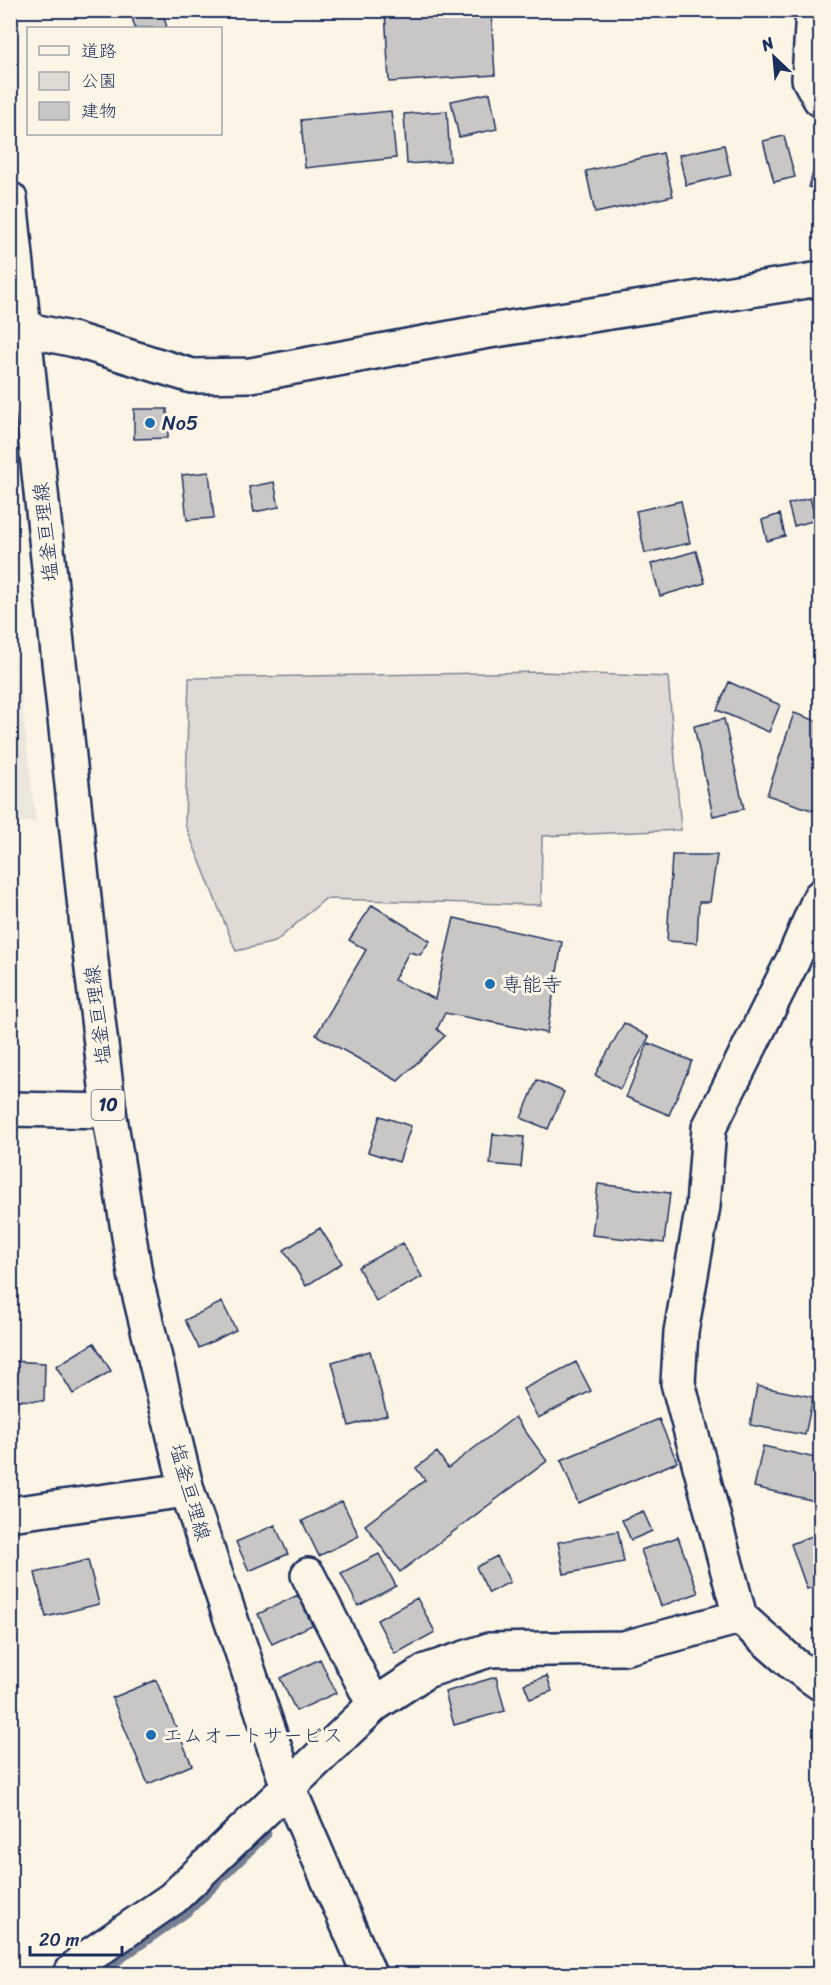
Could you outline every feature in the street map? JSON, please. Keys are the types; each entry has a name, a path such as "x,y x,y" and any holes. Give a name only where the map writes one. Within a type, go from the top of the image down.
{"street":[{"path":"813,10 809,79 820,99"},
{"name":"塩釜亘理線","path":"10,199 109,1111 136,1280 187,1490 288,1787 369,1974"},
{"path":"24,329 75,340 192,376 251,375 483,332 820,279"},
{"path":"820,897 793,960 709,1128 703,1206 681,1332 678,1383 740,1617 793,1664 820,1683"},
{"path":"10,1109 109,1111"},
{"path":"10,1514 187,1490"},
{"path":"308,1575 374,1705"},
{"path":"70,1974 82,1961 173,1898 374,1705 426,1671 489,1650 624,1648 740,1617"}],"shaded area":[{"path":"11,611 36,822 11,821"}],"green space":[{"path":"540,672 668,677 681,830 542,836 541,905 325,899 275,942 236,951 185,824 189,678"}],"building":[{"path":"130,10 162,10 167,27 135,27"},
{"path":"385,10 491,10 495,75 389,82"},
{"path":"523,10 592,10 592,13 523,16"},
{"path":"490,93 497,129 459,137 451,101"},
{"path":"391,111 396,158 305,168 301,120"},
{"path":"447,111 450,161 407,164 404,114"},
{"path":"784,136 795,177 774,182 763,141"},
{"path":"724,145 731,175 686,185 679,155"},
{"path":"820,148 820,190 809,187"},
{"path":"663,153 673,196 595,213 586,171"},
{"path":"134,409 167,409 168,438 134,439"},
{"path":"209,472 214,518 187,520 182,475"},
{"path":"274,482 279,507 254,512 249,487"},
{"path":"810,498 816,520 794,526 788,504"},
{"path":"681,501 690,543 645,553 636,511"},
{"path":"780,514 785,536 767,541 762,520"},
{"path":"696,551 705,583 660,596 651,564"},
{"path":"729,682 780,705 769,732 717,710"},
{"path":"794,713 820,722 820,813 767,795"},
{"path":"724,719 744,809 713,816 694,726"},
{"path":"672,855 717,855 710,902 699,902 697,943 667,941"},
{"path":"372,905 430,941 420,955 409,952 394,980 435,999 454,918 562,942 547,1033 445,1013 437,1029 445,1036 398,1081 316,1035 366,950 349,940"},
{"path":"624,1023 649,1037 620,1089 595,1075"},
{"path":"648,1043 692,1061 669,1115 626,1097"},
{"path":"537,1080 564,1092 548,1129 521,1118"},
{"path":"380,1116 411,1126 399,1162 368,1152"},
{"path":"493,1134 524,1137 521,1167 490,1164"},
{"path":"598,1184 670,1193 664,1243 592,1235"},
{"path":"320,1228 342,1263 306,1286 284,1250"},
{"path":"403,1243 422,1277 376,1301 358,1267"},
{"path":"222,1302 236,1330 199,1348 185,1320"},
{"path":"94,1343 111,1371 73,1394 56,1366"},
{"path":"370,1351 387,1415 349,1426 332,1362"},
{"path":"10,1361 45,1363 44,1401 10,1400"},
{"path":"576,1362 591,1391 538,1418 523,1389"},
{"path":"757,1386 813,1397 805,1435 750,1425"},
{"path":"515,1417 547,1461 400,1572 365,1525 425,1480 416,1468 437,1452 448,1468"},
{"path":"659,1419 677,1462 578,1503 561,1460"},
{"path":"763,1446 820,1459 820,1502 754,1487"},
{"path":"342,1501 359,1536 319,1556 302,1521"},
{"path":"643,1511 652,1531 631,1540 622,1520"},
{"path":"275,1525 288,1554 249,1571 236,1542"},
{"path":"618,1531 624,1562 564,1574 558,1542"},
{"path":"820,1533 820,1585 807,1589 791,1544"},
{"path":"678,1537 698,1593 661,1606 641,1550"},
{"path":"379,1554 396,1586 358,1606 341,1573"},
{"path":"497,1556 510,1582 489,1593 476,1567"},
{"path":"88,1560 99,1604 46,1617 35,1573"},
{"path":"298,1595 312,1625 272,1644 258,1614"},
{"path":"417,1598 435,1632 395,1654 377,1620"},
{"path":"320,1659 336,1693 296,1711 280,1678"},
{"path":"547,1676 552,1691 530,1699 524,1684"},
{"path":"496,1677 505,1711 454,1725 445,1692"},
{"path":"156,1680 192,1765 148,1784 112,1698"}],"waterway":[{"path":"99,1974 189,1911 267,1834"}],"place":[{"name":"No5","path":"150,423"},
{"name":"専能寺","path":"490,984"},
{"name":"エムオートサービス","path":"151,1735"}]}
